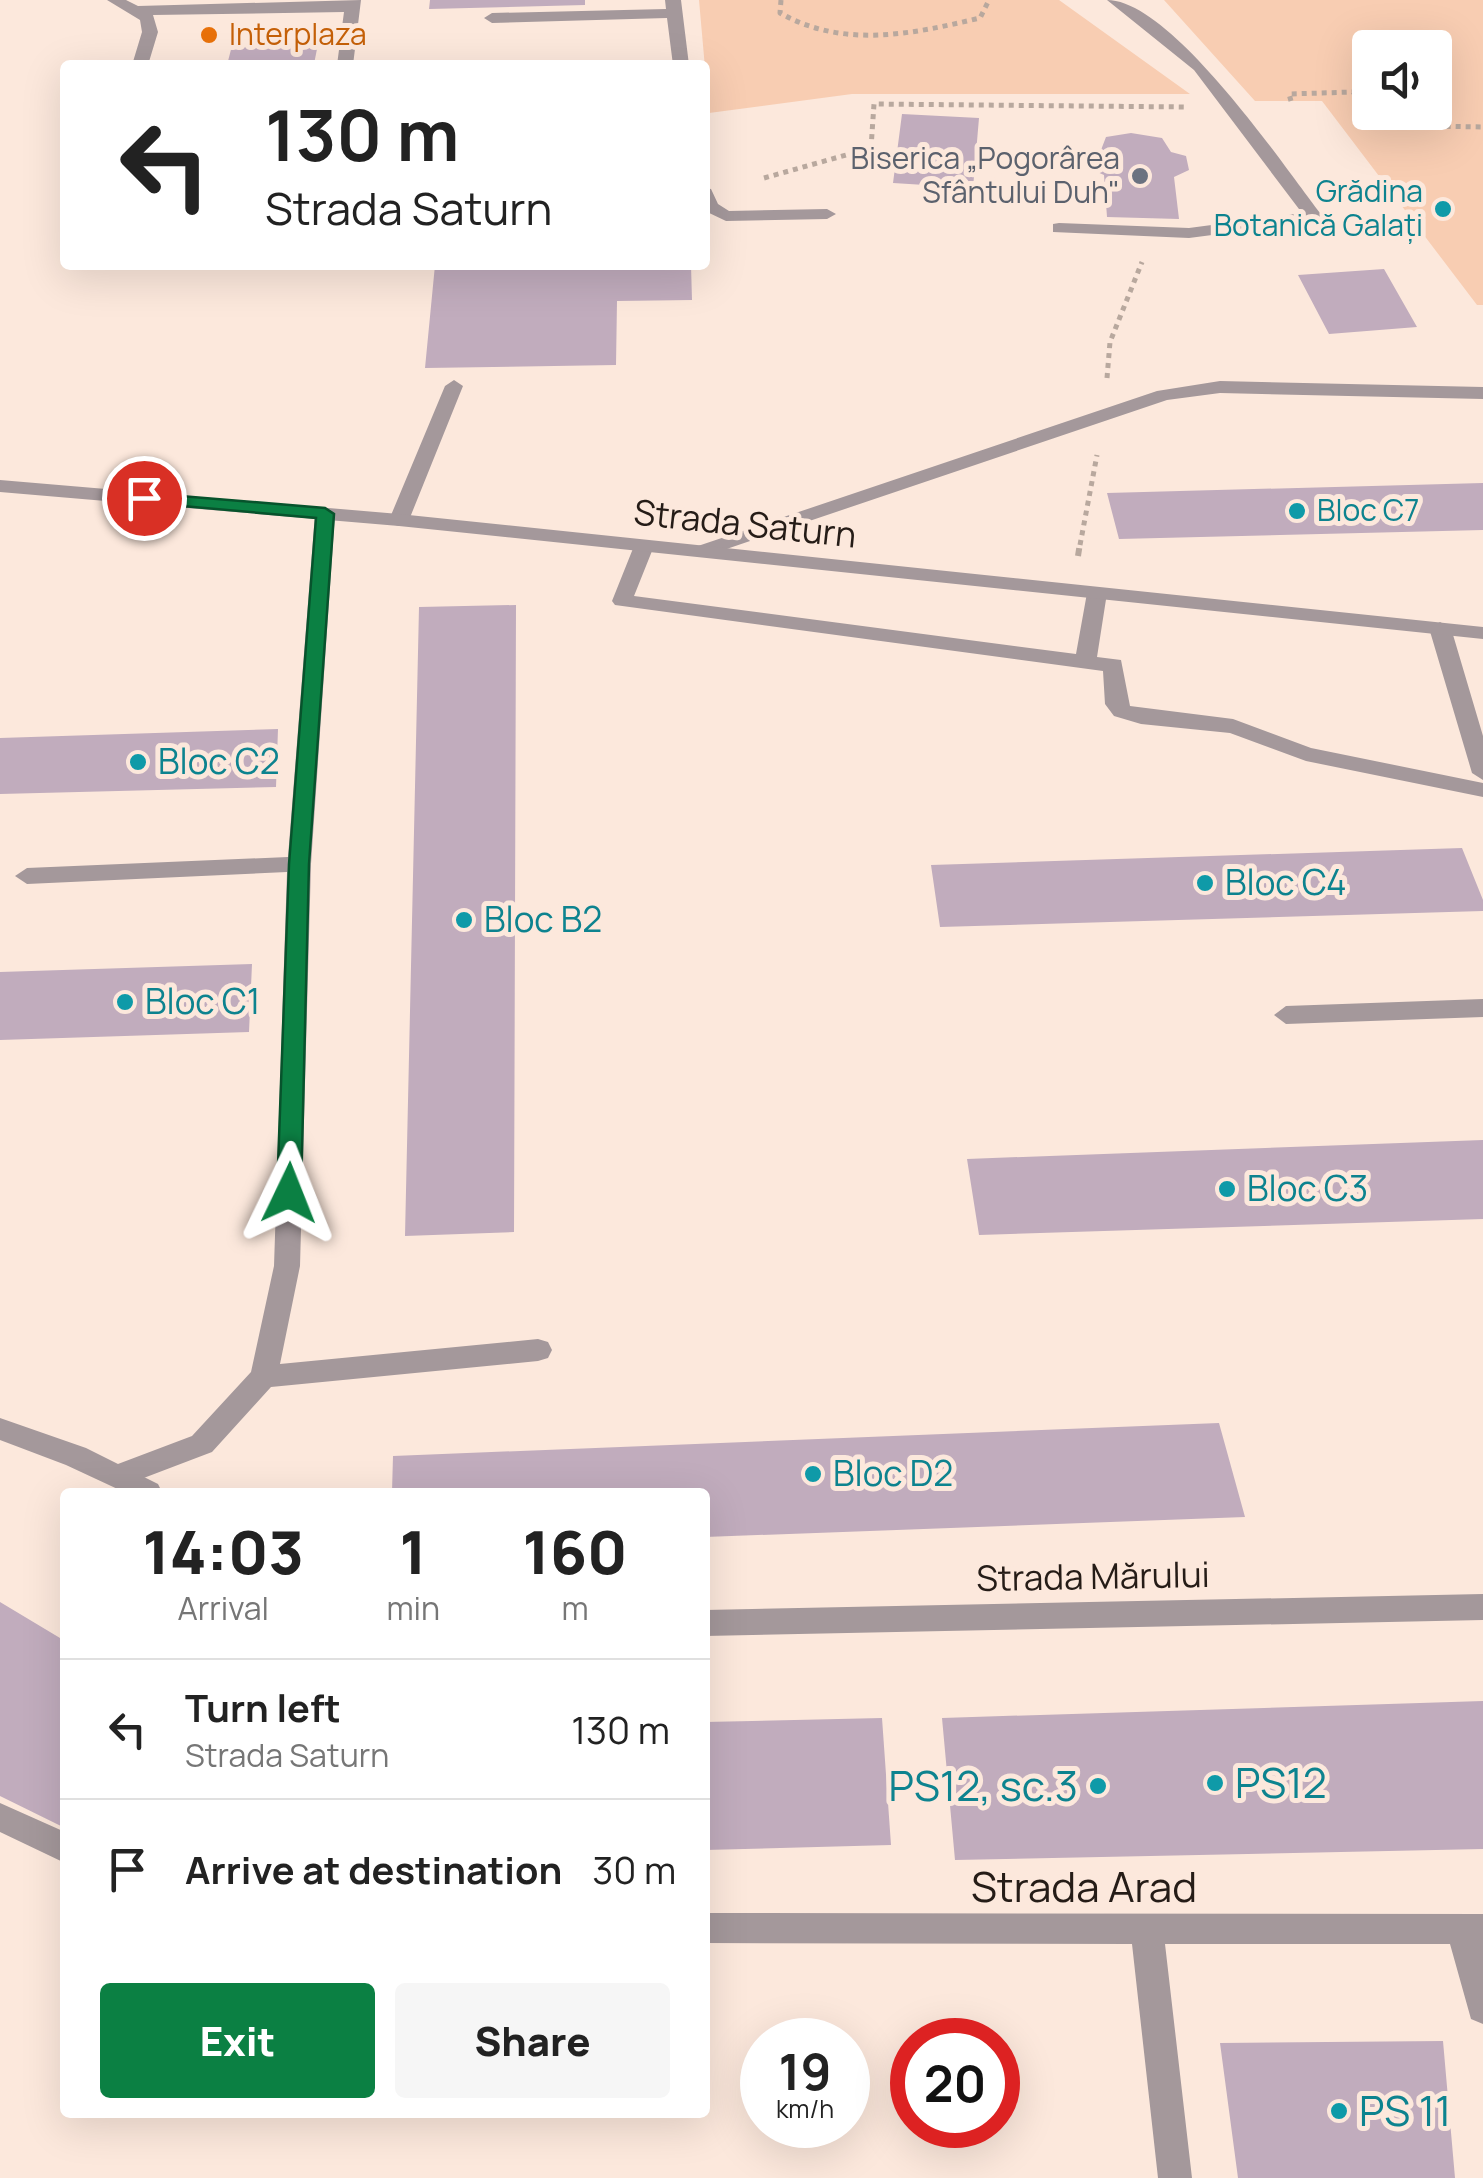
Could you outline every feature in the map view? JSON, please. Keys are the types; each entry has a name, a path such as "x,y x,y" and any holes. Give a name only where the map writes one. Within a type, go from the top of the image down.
{"street":[{"path":"115,0 147,18 150,32 142,60"},
{"path":"1059,228 1190,233 1314,217 1200,67 1115,0"},
{"path":"136,11 353,4 346,60"},
{"path":"492,18 674,7 681,60"},
{"path":"710,204 726,216 827,214"},
{"path":"399,520 454,386"},
{"path":"699,552 1164,395 1220,386 1483,393"},
{"name":"Strada Saturn","path":"0,486 399,520 1483,633"},
{"path":"120,1476 202,1444 264,1376 287,1266 299,864 325,514"},
{"path":"644,546 622,600 1113,665 1116,704 1122,711 1141,717 1233,726 1306,754 1483,790"},
{"path":"1085,662 1097,593"},
{"path":"1440,628 1483,773"},
{"path":"27,876 299,864"},
{"path":"1286,1014 1483,1008"},
{"path":"264,1376 538,1350"},
{"path":"0,1430 42,1442 141,1488"},
{"name":"Strada Mărului","path":"710,1623 1483,1607"},
{"path":"0,1817 60,1846"},
{"name":"Strada Arad","path":"710,1928 1472,1929 1483,2008"},
{"path":"1147,1930 1175,2178"}],"path":[{"path":"781,0 780,13 796,24 882,38 980,18 989,0"},
{"path":"1292,101 1289,94 1353,92 1378,125 1483,127"},
{"path":"710,193 872,148 874,104 1230,108"}],"shaded area":[{"path":"699,0 1059,0 1190,94 852,94 710,113 710,60 704,60"},
{"name":"Grădina Botanică Galați","path":"1164,0 1483,0 1483,305 1477,305 1322,101 1255,101"}],"building":[{"path":"430,0 585,0 585,5 429,9"},
{"path":"235,34 302,34 300,44 318,44 315,60 228,60"},
{"path":"902,114 979,118 973,188 893,183"},
{"name":"Biserica „Pogorârea Sfântului Duh\"","path":"1131,133 1162,138 1171,152 1186,156 1189,170 1174,177 1179,219 1107,217 1104,175 1086,167 1086,154 1101,150 1106,137"},
{"path":"1384,269 1417,327 1329,334 1298,275"},
{"path":"435,270 691,270 692,300 617,301 616,365 425,368"},
{"name":"Bloc C7","path":"1483,483 1483,530 1119,539 1107,493"},
{"name":"Bloc B2","path":"516,605 514,1232 405,1236 419,607"},
{"name":"Bloc C2","path":"278,729 276,787 0,794 0,738"},
{"name":"Bloc C4","path":"1462,848 1483,900 1483,911 940,927 931,865"},
{"name":"Bloc C1","path":"252,964 249,1032 0,1040 0,972"},
{"name":"Bloc C3","path":"1483,1140 1483,1219 979,1235 967,1159"},
{"name":"Bloc D2","path":"1219,1423 1245,1517 710,1537 710,1488 392,1488 393,1456"},
{"path":"0,1602 60,1638 60,1826 0,1796"},
{"name":"PS12","path":"1483,1701 1483,1849 955,1860 942,1718"},
{"path":"882,1718 891,1845 710,1850 710,1722"},
{"name":"PS 11","path":"1443,2041 1455,2178 1238,2178 1220,2043"}],"place":[{"name":"Interplaza","path":"209,35"},
{"name":"Biserica „Pogorârea Sfântului Duh\"","path":"1140,176"},
{"name":"Grădina Botanică Galați","path":"1443,209"},
{"name":"Bloc C7","path":"1297,511"},
{"name":"Bloc C2","path":"138,762"},
{"name":"Bloc C4","path":"1205,883"},
{"name":"Bloc B2","path":"464,920"},
{"name":"Bloc C1","path":"125,1002"},
{"name":"Bloc C3","path":"1227,1189"},
{"name":"Bloc D2","path":"813,1474"},
{"name":"PS12","path":"1215,1783"},
{"name":"PS12, sc.3","path":"1098,1786"},
{"name":"PS 11","path":"1339,2111"}],"route":[{"path":"144,498 325,514 299,864 289,1193"}]}
